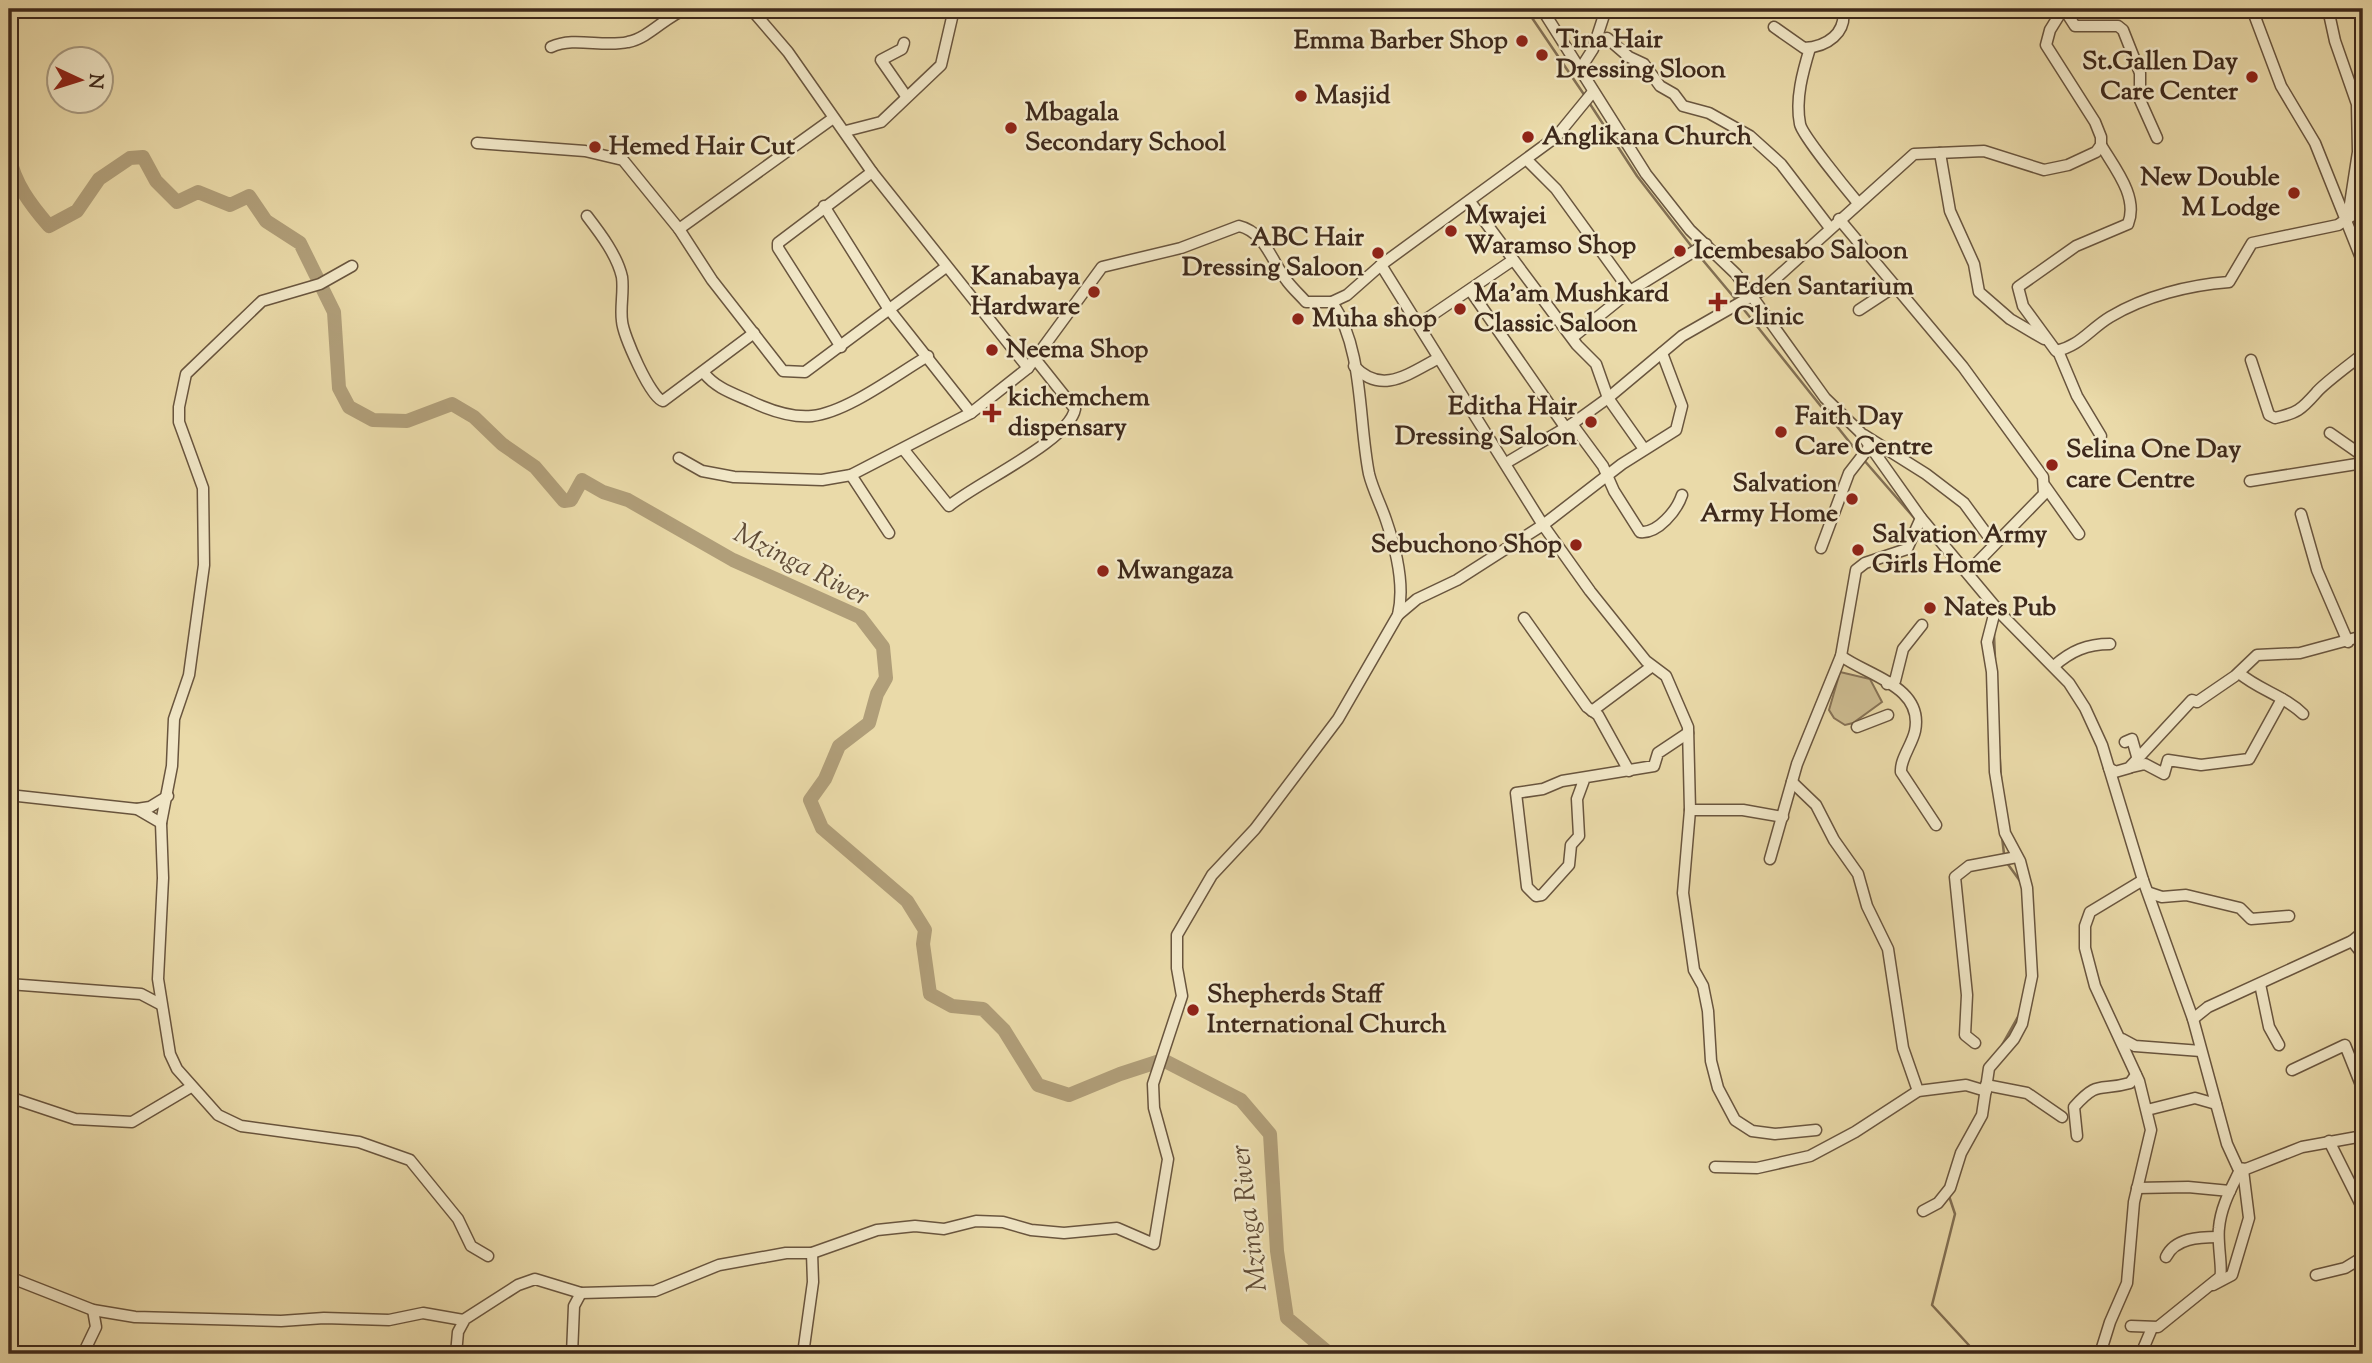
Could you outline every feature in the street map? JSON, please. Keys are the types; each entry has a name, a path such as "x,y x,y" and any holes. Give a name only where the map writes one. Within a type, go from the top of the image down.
{"street":[{"path":"551,47 566,41 597,45 630,42 686,9"},
{"path":"751,9 788,52 832,119 846,131 872,172 946,267 1075,409 1074,416 1046,443 949,506 904,450"},
{"path":"846,131 881,122 941,65 954,9"},
{"path":"1542,9 1578,71 1646,174 1690,230 1706,244 1752,297 1825,398 1860,432 1921,518 1996,607 2054,666 2085,708 2109,768 2143,880 2193,1019 2231,1156 2242,1170 2249,1218 2232,1275 2210,1286 2152,1328 2141,1354"},
{"path":"1578,71 1593,49 1606,9"},
{"path":"1774,27 1804,48 1810,48 1836,36 1841,30 1843,9"},
{"path":"2101,436 2077,396 2058,351 2023,306 2018,287 2076,246 2102,234 2124,228 2130,218 2131,207 2122,181 2101,145 2095,122 2046,45 2050,30 2064,9 2075,26 2118,26 2123,30 2140,71 2140,100 2157,138"},
{"path":"2252,9 2281,86 2315,143 2363,263"},
{"path":"2328,9 2344,71 2360,97 2358,152 2347,218"},
{"path":"1607,38 1616,43 1626,55 1644,64 1660,86 1674,94 1683,106 1709,113 1750,136 1782,164 1830,228"},
{"path":"904,43 902,49 881,60 906,96"},
{"path":"1810,48 1800,92 1800,123 1807,138 1858,203"},
{"path":"679,458 702,471 734,477 822,480 851,475 904,450 971,412 1032,364 1079,302 1089,281 1102,267 1181,248 1238,226 1248,229 1264,244 1287,281 1306,303 1332,302 1347,295 1381,265 1471,203 1556,137 1592,93"},
{"path":"679,229 832,119"},
{"path":"477,143 616,156 629,164 783,371 805,372 946,267"},
{"path":"1506,463 1569,426 1608,398 1682,335 1752,297 1910,156 1984,151 2044,170 2078,162 2096,152 2101,145"},
{"path":"1940,153 1950,211 1974,264 1979,292 2010,319 2047,340"},
{"path":"1527,160 1556,189 1630,291"},
{"path":"841,347 778,248 782,239 872,172"},
{"path":"1471,203 1573,337 1597,364 1608,398 1644,449"},
{"path":"824,206 888,308 971,412"},
{"path":"2058,351 2083,341 2108,318 2137,306 2184,288 2229,282 2252,243 2330,228 2363,208"},
{"path":"587,216 618,267 622,278 622,323 648,387 656,399 663,401 704,373 728,349 754,333"},
{"path":"1839,219 1970,377 2028,455 2045,486 2078,534"},
{"path":"1573,337 1630,291 1706,244"},
{"path":"1419,324 1513,260"},
{"path":"1381,265 1419,324 1437,359 1506,463 1543,525 1590,591 1651,667 1666,676 1684,715 1688,733 1690,810 1683,893 1694,970 1703,986 1708,1011 1711,1061 1718,1088 1735,1120 1752,1131 1775,1134 1816,1130"},
{"path":"352,266 320,284 262,301 186,374 179,407 179,422 203,488 204,565 190,675 174,719 168,796 162,823 160,1004 170,1054 191,1087 218,1115 241,1126 359,1142 410,1160 458,1219 471,1246 488,1256"},
{"path":"1859,310 1894,287"},
{"path":"1470,290 1569,426 1603,466 1606,476 1640,532 1648,532 1659,525 1675,509 1682,495"},
{"path":"1332,302 1341,316 1354,366 1370,480 1387,522 1401,592 1398,615"},
{"path":"456,1354 458,1332 463,1320 526,1281 541,1279 580,1293 654,1291 708,1267 786,1253 812,1253 877,1230 915,1226 944,1229 976,1221 1003,1222 1064,1233 1117,1228 1154,1244 1168,1159 1154,1108 1153,1084 1182,996 1177,968 1177,935 1212,874 1255,829 1338,719 1398,615 1417,599 1457,580 1543,525 1606,476 1676,430 1682,412 1679,391 1662,353"},
{"path":"2251,360 2269,415 2275,418 2292,414 2306,406 2316,393 2363,354"},
{"path":"704,373 713,385 767,409 791,415 813,416 839,408 928,356"},
{"path":"1354,366 1367,379 1386,382 1437,359"},
{"path":"1860,432 1932,478 1964,503 1994,544"},
{"path":"2330,433 2363,456"},
{"path":"1821,548 1849,473 1870,446"},
{"path":"2250,481 2363,463"},
{"path":"851,475 889,533"},
{"path":"1968,572 2029,511 2044,494 2045,486"},
{"path":"2301,514 2317,570 2348,642"},
{"path":"1770,859 1797,764 1841,656 1856,570 1865,563 1907,549 1921,518"},
{"path":"1923,1211 1938,1203 1950,1188 1961,1153 1982,1115 1990,1066 2018,1032 2032,976 2027,888 2006,833 1994,760 1993,681 1987,642 1996,607"},
{"path":"1524,618 1592,711 1598,715 1629,771"},
{"path":"1887,684 1895,681 1903,649 1922,625"},
{"path":"2134,764 2192,699 2197,702 2239,673 2260,653 2300,653 2363,636"},
{"path":"2054,666 2070,653 2087,646 2110,645"},
{"path":"1841,656 1907,695 1916,713 1913,739 1901,772 1936,825"},
{"path":"1592,711 1651,667"},
{"path":"2239,673 2254,686 2291,702 2303,714"},
{"path":"2109,768 2115,772 2134,764 2145,764 2164,774 2168,760 2201,765 2249,759 2281,699"},
{"path":"1857,727 1888,715"},
{"path":"1584,780 1577,799 1578,836 1571,845 1569,865 1542,895 1536,896 1527,887 1516,793 1543,789 1562,781 1584,780 1654,766 1658,753 1688,733"},
{"path":"2125,743 2132,739 2134,764"},
{"path":"1793,782 1816,805 1834,840 1858,874 1867,906 1890,957 1891,981 1901,1041 1918,1091"},
{"path":"9,795 137,809 150,807 168,796"},
{"path":"137,809 162,823"},
{"path":"1690,810 1743,810 1783,817"},
{"path":"1975,1043 1965,1035 1967,995 1955,877 1969,866 2017,857"},
{"path":"2100,1354 2127,1283 2137,1188 2150,1137 2147,1110 2136,1075 2095,986 2085,948 2085,921 2093,909 2143,880"},
{"path":"2150,894 2162,897 2186,895 2240,908 2250,919 2289,916"},
{"path":"2193,1019 2208,1007 2352,941 2363,932"},
{"path":"2352,941 2363,955"},
{"path":"9,984 141,994 160,1004"},
{"path":"2260,984 2269,1027 2279,1045"},
{"path":"2120,1037 2136,1046 2201,1051"},
{"path":"2292,1070 2345,1045 2363,1090"},
{"path":"2077,1136 2074,1107 2085,1093 2097,1087 2130,1083 2136,1075"},
{"path":"1715,1167 1757,1168 1810,1156 1851,1134 1918,1091 1966,1085 2027,1093 2062,1117"},
{"path":"9,1097 75,1119 132,1122 191,1087"},
{"path":"2147,1110 2194,1098 2216,1104"},
{"path":"2210,1286 2222,1270 2217,1254 2222,1208 2242,1170 2302,1147 2363,1136"},
{"path":"2329,1141 2363,1209"},
{"path":"2137,1188 2188,1187 2230,1191"},
{"path":"2166,1256 2171,1248 2182,1242 2218,1237"},
{"path":"803,1354 813,1282 812,1253"},
{"path":"2316,1275 2345,1268 2363,1257"},
{"path":"9,1278 93,1310 152,1318 390,1320 423,1313 463,1320"},
{"path":"572,1354 572,1317 580,1293"},
{"path":"83,1354 96,1327 93,1310"},
{"path":"2131,1325 2152,1328"}],"shaded area":[{"path":"1840,672 1870,679 1882,702 1853,723 1845,725 1834,718 1829,710"}],"waterway":[{"path":"1526,9 1585,96"},
{"path":"1588,101 1637,176 1692,247"},
{"name":"Mzinga River","path":"9,156 24,193 49,226 77,211 99,179 130,158 143,157 156,181 177,202 198,192 230,205 249,196 266,221 300,243 334,312 339,388 349,407 373,420 407,421 452,404 474,417 502,444 535,467 564,501 571,500 582,480 603,492 628,500 733,560 860,617 883,647 886,678 877,694 869,723 839,746 825,779 810,800 822,828 907,901 925,930 923,944 930,994 952,1006 983,1009 1004,1030 1038,1085 1069,1095 1163,1060 1241,1100 1270,1134 1277,1251 1287,1318 1330,1354"},
{"path":"1696,252 1737,301"},
{"path":"1741,306 1859,454"},
{"path":"1863,459 1916,520"},
{"path":"1994,634 1995,659"},
{"path":"1999,746 2001,778"},
{"path":"2002,837 2004,854"},
{"path":"2007,863 2020,881"},
{"path":"2002,1045 2019,1015"},
{"path":"1949,1196 1955,1214 1932,1305 1977,1354"}],"place":[{"name":"Emma Barber Shop","path":"1522,41"},
{"name":"Tina Hair Dressing Sloon","path":"1542,55"},
{"name":"St.Gallen Day Care Center","path":"2252,77"},
{"name":"Masjid","path":"1301,96"},
{"name":"Mbagala Secondary School","path":"1011,128"},
{"name":"Anglikana Church","path":"1528,137"},
{"name":"Hemed Hair Cut","path":"595,147"},
{"name":"New Double M Lodge","path":"2294,193"},
{"name":"Mwajei Waramso Shop","path":"1451,231"},
{"name":"Icembesabo Saloon","path":"1680,251"},
{"name":"ABC Hair Dressing Saloon","path":"1378,253"},
{"name":"Kanabaya Hardware","path":"1094,292"},
{"name":"Eden Santarium Clinic","path":"1718,302"},
{"name":"Ma'am Mushkard Classic Saloon","path":"1460,309"},
{"name":"Muha shop","path":"1298,319"},
{"name":"Neema Shop","path":"992,350"},
{"name":"kichemchem dispensary","path":"992,413"},
{"name":"Editha Hair Dressing Saloon","path":"1591,422"},
{"name":"Faith Day Care Centre","path":"1781,432"},
{"name":"Selina One Day care Centre","path":"2052,465"},
{"name":"Salvation Army Home","path":"1852,499"},
{"name":"Sebuchono Shop","path":"1576,545"},
{"name":"Salvation Army Girls Home","path":"1858,550"},
{"name":"Mwangaza","path":"1103,571"},
{"name":"Nates Pub","path":"1930,608"},
{"name":"Shepherds Staff International Church","path":"1193,1010"}]}
